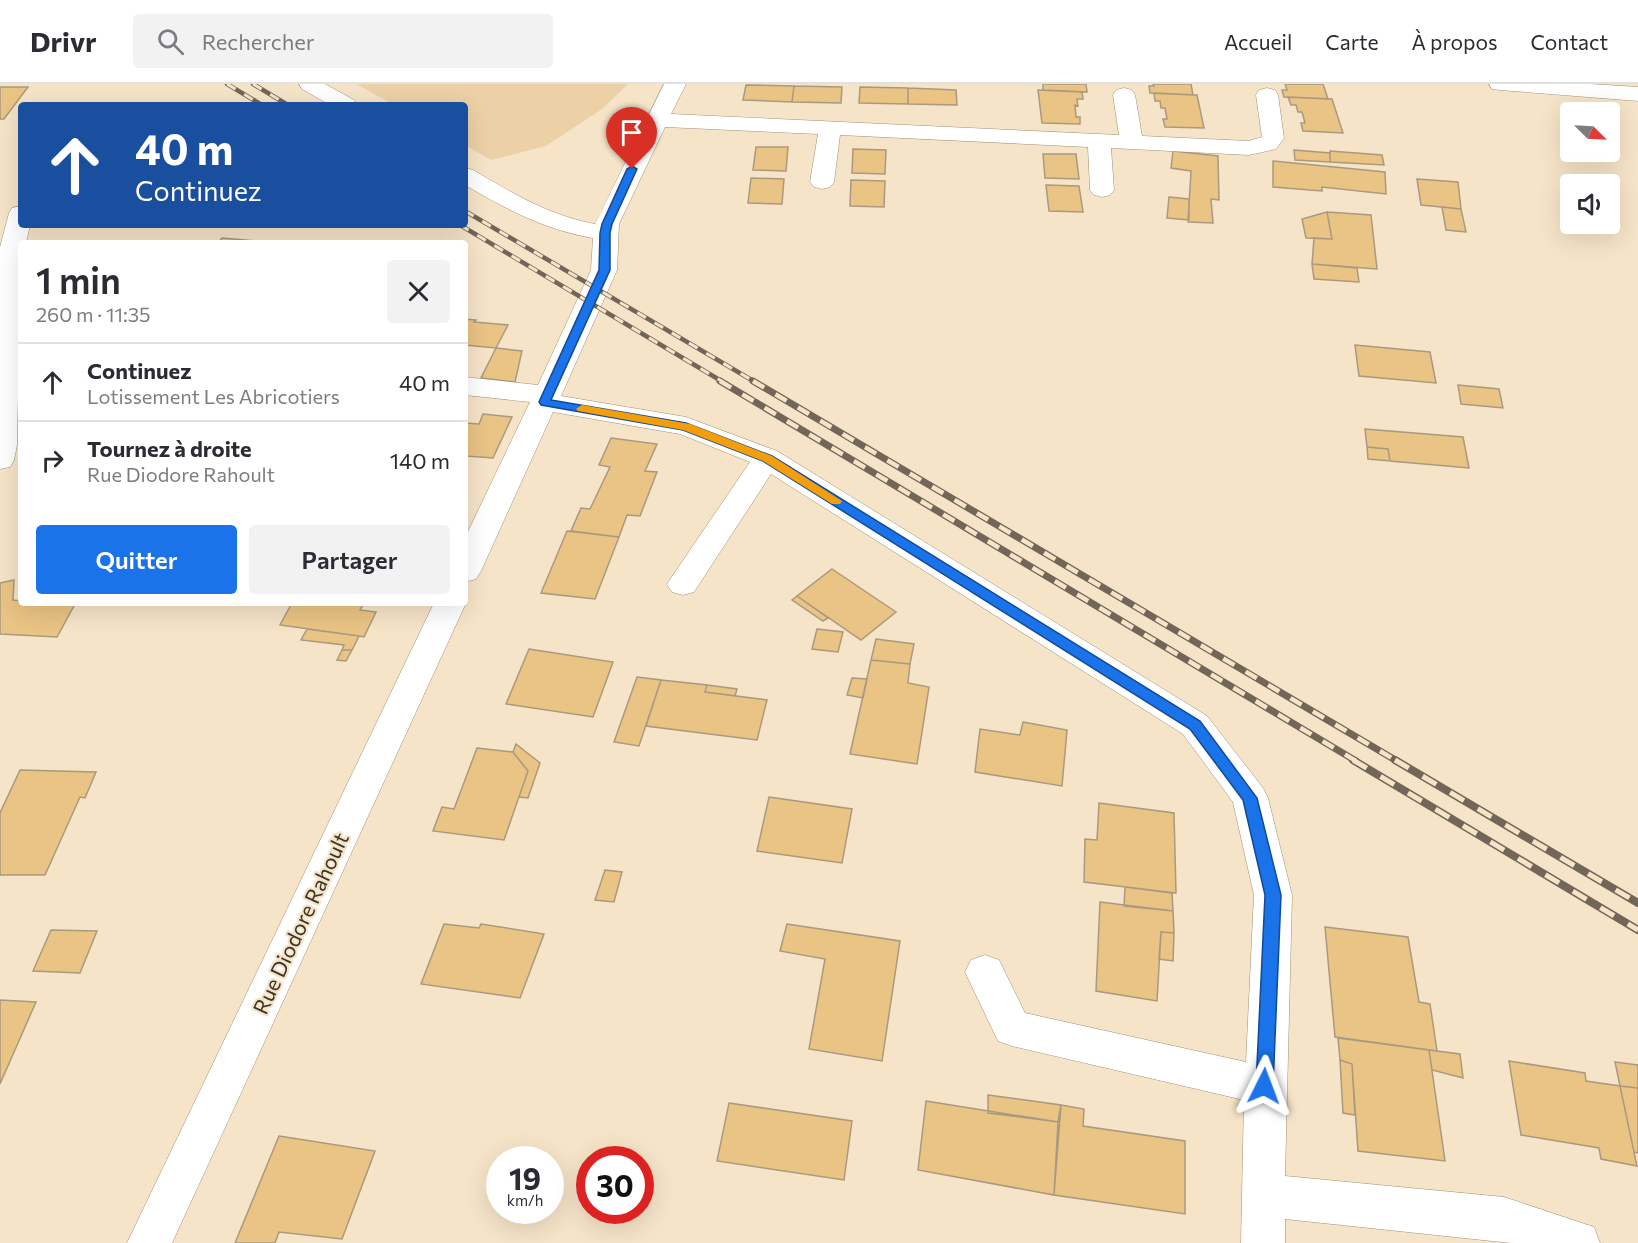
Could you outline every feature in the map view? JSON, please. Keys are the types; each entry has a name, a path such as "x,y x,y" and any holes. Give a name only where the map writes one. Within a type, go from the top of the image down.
{"street":[{"path":"310,84 341,102"},
{"path":"468,566 604,270 605,233 617,201 675,84"},
{"path":"1500,84 1624,90"},
{"path":"1124,95 1131,141"},
{"path":"656,120 1249,148 1268,144 1273,138 1267,95"},
{"path":"822,182 830,129"},
{"path":"1099,140 1102,190"},
{"path":"468,177 525,211 550,222 605,233"},
{"path":"0,460 3,445 11,253 18,225"},
{"path":"468,386 686,426 767,458 1195,725 1250,798 1273,895 1264,1086 1263,1243"},
{"path":"683,585 767,458"},
{"name":"Rue Diodore Rahoult","path":"149,1243 449,606"},
{"path":"985,972 1012,1028 1264,1086"},
{"path":"1264,1195 1504,1219 1578,1243"}],"shaded area":[{"path":"356,84 628,84 602,109 546,146 491,160 468,147 468,102 389,102"}],"building":[{"path":"1043,84 1086,84 1087,92 1043,90"},
{"path":"1153,84 1191,84 1193,95 1150,93 1149,86 1154,86"},
{"path":"1285,84 1323,84 1328,99 1284,97 1282,90 1287,90"},
{"path":"746,85 794,86 792,102 743,100"},
{"path":"794,86 842,87 841,103 792,102"},
{"path":"0,87 28,87 4,119 0,119"},
{"path":"860,87 908,88 908,104 859,103"},
{"path":"908,88 956,90 957,105 908,104"},
{"path":"1038,90 1082,92 1083,99 1077,99 1078,106 1075,105 1076,117 1080,117 1080,124 1042,123"},
{"path":"1154,93 1197,95 1204,128 1165,127 1163,119 1167,119 1165,108 1161,108 1160,101 1155,101"},
{"path":"1288,97 1332,99 1343,133 1303,131 1301,123 1305,123 1302,112 1298,112 1296,105 1291,105"},
{"path":"756,147 788,147 786,171 753,170"},
{"path":"853,149 886,150 885,174 852,173"},
{"path":"1294,150 1330,153 1330,162 1295,160"},
{"path":"1173,151 1218,156 1219,200 1211,199 1213,223 1188,222 1191,171 1171,168"},
{"path":"1330,151 1382,155 1384,165 1330,162"},
{"path":"1043,154 1076,154 1079,179 1045,178"},
{"path":"1273,161 1385,172 1386,194 1322,187 1322,191 1273,187"},
{"path":"751,178 784,179 782,204 748,203"},
{"path":"1417,179 1458,182 1461,209 1421,205"},
{"path":"851,180 885,181 884,207 850,206"},
{"path":"1046,185 1079,186 1083,212 1049,211"},
{"path":"1169,197 1189,199 1189,220 1167,218"},
{"path":"1442,207 1461,209 1466,232 1446,230"},
{"path":"1327,212 1371,215 1377,269 1312,264 1314,238 1332,239"},
{"path":"1327,212 1332,239 1306,238 1302,219"},
{"path":"222,238 246,240 220,240"},
{"path":"1312,264 1357,268 1359,282 1314,279"},
{"path":"468,319 476,320 474,322 508,325 496,348 468,345"},
{"path":"1355,345 1430,352 1436,383 1359,376"},
{"path":"496,348 522,351 515,382 481,378"},
{"path":"1458,385 1499,389 1503,408 1461,404"},
{"path":"483,414 512,417 493,458 468,456 468,423 479,424"},
{"path":"1365,429 1463,437 1469,468 1390,461 1388,449 1367,447"},
{"path":"611,438 657,444 645,471 657,472 640,516 627,515 619,537 571,531 581,508 590,509 610,467 599,465"},
{"path":"1367,447 1388,449 1390,461 1368,459"},
{"path":"567,531 619,537 595,599 541,593"},
{"path":"832,569 896,612 861,640 797,596"},
{"path":"14,580 13,600 18,601 18,606 74,606 57,637 0,634 0,583"},
{"path":"797,596 828,618 823,621 792,600"},
{"path":"290,606 362,606 360,610 376,612 364,637 280,625"},
{"path":"307,629 359,636 352,650 342,650 344,645 301,640"},
{"path":"817,629 843,632 838,652 812,649"},
{"path":"876,639 914,644 910,664 871,660"},
{"path":"529,649 613,662 593,717 506,704"},
{"path":"342,650 352,650 346,661 337,660"},
{"path":"871,660 910,664 908,683 929,687 917,764 850,754"},
{"path":"637,677 661,680 639,746 614,742"},
{"path":"852,678 867,679 863,698 847,695"},
{"path":"661,680 707,685 705,692 767,700 757,740 646,726"},
{"path":"707,685 737,689 735,696 705,692"},
{"path":"1023,722 1067,730 1062,786 975,772 980,729 1020,735"},
{"path":"516,744 540,763 528,798 519,797 528,771 513,752"},
{"path":"477,748 513,752 528,771 504,840 433,831 442,807 454,809"},
{"path":"20,770 96,772 85,798 80,797 45,875 0,875 0,813"},
{"path":"769,797 852,809 842,863 757,851"},
{"path":"1099,803 1174,813 1176,893 1084,882 1085,839 1097,840"},
{"path":"605,870 622,872 614,902 595,900"},
{"path":"1125,887 1172,893 1173,911 1124,906"},
{"path":"1100,902 1173,911 1174,933 1161,932 1157,1001 1096,991"},
{"path":"444,924 479,928 481,924 544,934 520,998 421,984"},
{"path":"787,924 900,941 882,1061 809,1049 825,959 780,951"},
{"path":"1325,927 1408,937 1419,1002 1430,1004 1437,1051 1335,1037"},
{"path":"51,930 97,931 80,973 33,971"},
{"path":"1161,932 1174,933 1173,961 1159,959"},
{"path":"0,1000 36,1002 0,1084"},
{"path":"1338,1038 1429,1050 1445,1161 1358,1151 1352,1064 1340,1060"},
{"path":"1429,1050 1460,1054 1463,1078 1432,1070"},
{"path":"1340,1060 1352,1064 1355,1115 1343,1113"},
{"path":"1509,1061 1585,1073 1586,1081 1620,1086 1637,1166 1601,1159 1599,1148 1521,1135"},
{"path":"1615,1062 1638,1065 1638,1088 1620,1086"},
{"path":"1620,1086 1638,1088 1638,1153 1634,1152"},
{"path":"988,1095 1061,1105 1058,1122 988,1113"},
{"path":"926,1101 1058,1122 1054,1195 918,1170"},
{"path":"729,1103 852,1121 844,1180 717,1161"},
{"path":"1061,1105 1084,1109 1083,1126 1185,1141 1185,1214 1054,1195"},
{"path":"279,1136 375,1151 342,1239 279,1232 275,1243 235,1243"}],"railway":[{"path":"227,84 257,102"},
{"path":"253,84 283,102"},
{"path":"468,213 755,382"},
{"path":"465,228 723,382"},
{"path":"720,381 1356,761"},
{"path":"753,381 1397,761"},
{"path":"1353,760 1638,930"},
{"path":"1395,760 1638,903"}],"slow traffic":[{"path":"582,409 686,426 767,458 836,501"}],"route":[{"path":"632,169 607,224 604,270 545,402 686,426 767,458 1195,725 1250,798 1273,895 1264,1086"}]}
